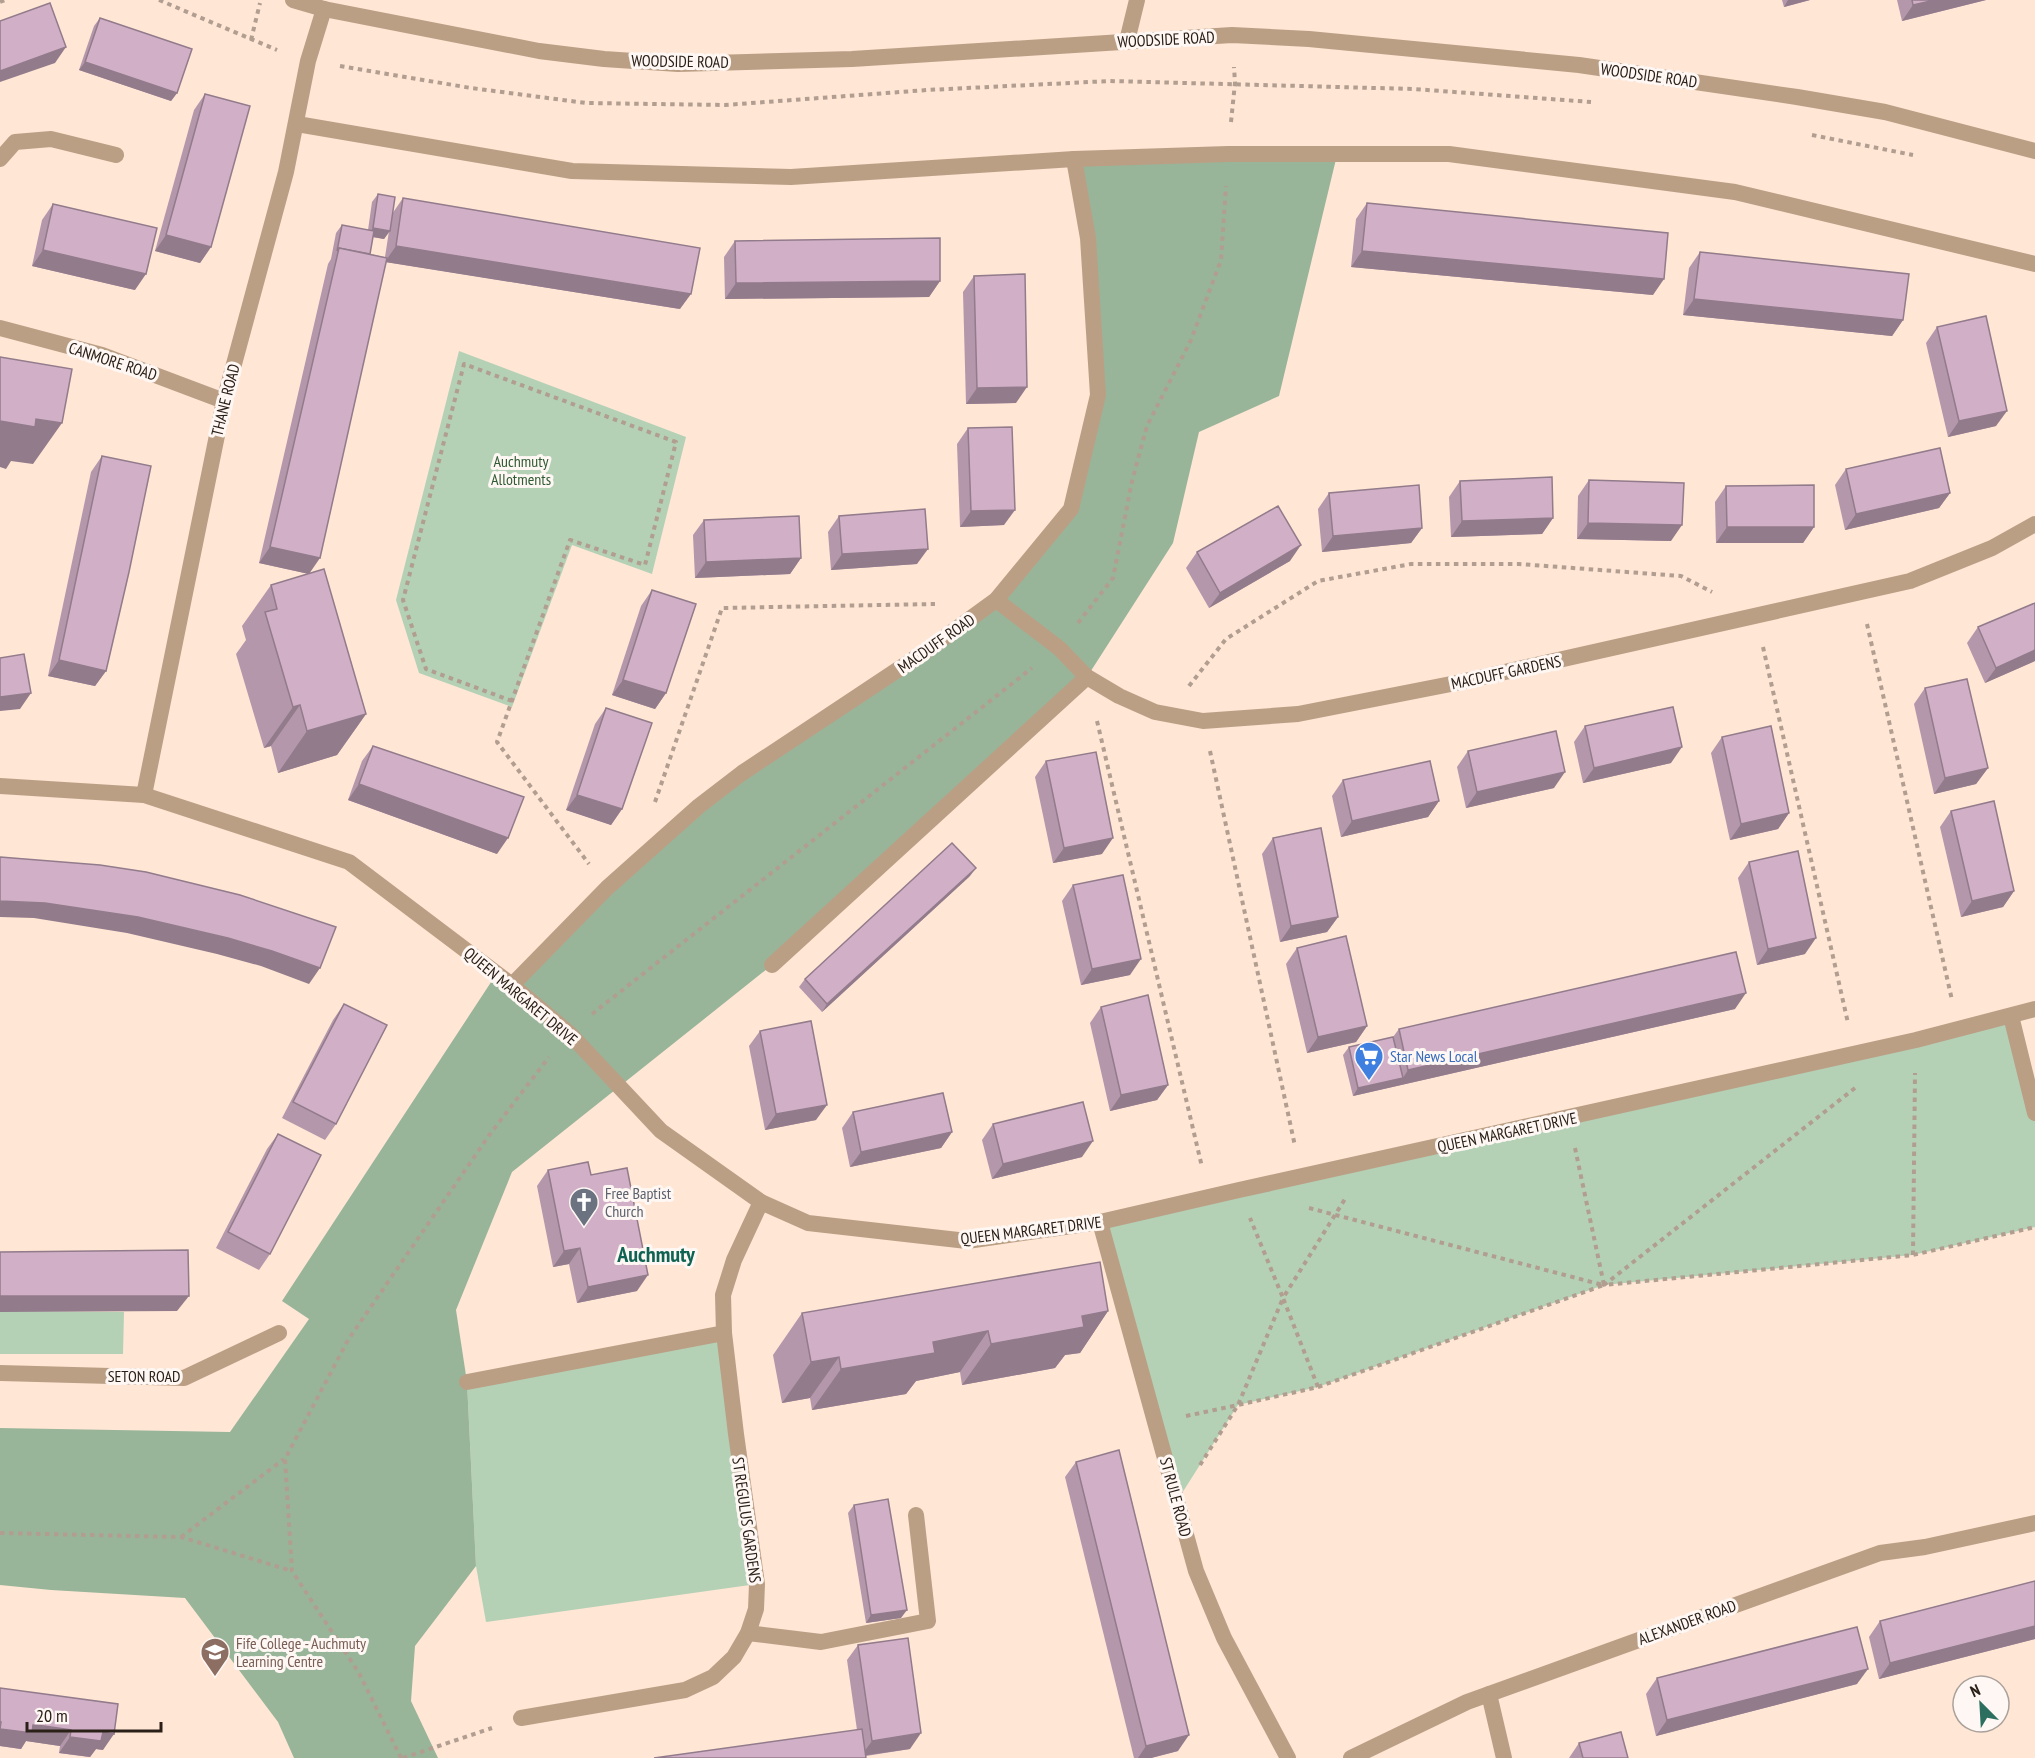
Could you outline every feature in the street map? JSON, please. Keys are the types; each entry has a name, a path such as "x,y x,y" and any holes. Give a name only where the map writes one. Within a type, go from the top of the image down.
{"street":[{"name":"WOODSIDE ROAD","path":"293,0 324,9 539,51 604,59 678,64 852,59 1232,35 1309,39 1579,65 1885,112 2035,151"},
{"path":"1127,41 1137,0"},
{"name":"THANE ROAD","path":"144,795 224,401 263,260 297,124 308,61 324,9"},
{"path":"297,124 572,171 791,177 1074,159 1228,154 1449,154 1735,192 2035,264"},
{"path":"0,159 15,142 51,139 116,155"},
{"name":"MACDUFF ROAD","path":"512,985 607,888 699,807 742,773 923,653 994,602 1071,509 1098,395 1088,238 1074,159"},
{"name":"CANMORE ROAD","path":"0,328 102,355 224,401"},
{"name":"MACDUFF GARDENS","path":"994,602 1059,648 1087,677 1119,696 1155,712 1203,721 1298,714 1456,683 1910,581 1992,548 2035,524"},
{"path":"772,965 1087,677"},
{"name":"QUEEN MARGARET DRIVE","path":"0,786 144,795 349,862 512,985 569,1033 661,1131 761,1202 808,1223 967,1241 1100,1222 1916,1040 2035,1009"},
{"path":"2011,1016 2035,1113"},
{"name":"ST REGULUS GARDENS","path":"521,1718 685,1690 713,1677 734,1657 748,1633 756,1609 757,1584 724,1333 723,1295 734,1260 761,1202"},
{"name":"ST RULE ROAD","path":"1100,1222 1196,1571 1224,1638 1288,1758"},
{"name":"SETON ROAD","path":"0,1373 184,1378 279,1333"},
{"path":"467,1382 724,1333"},
{"path":"748,1633 821,1642 928,1621 916,1515"},
{"name":"ALEXANDER ROAD","path":"1351,1758 1467,1702 1880,1553 2035,1523"},
{"path":"1489,1694 1504,1758"}],"path":[{"path":"0,2 5,0"},
{"path":"159,0 251,40 308,61 471,88 586,103 725,105 927,90 1110,81 1414,89 1600,103"},
{"path":"251,40 261,0"},
{"path":"181,1537 285,1459 348,1340 490,1134 569,1033 1059,648 1113,578 1132,481 1147,426 1191,340 1221,260 1235,83 1232,35"},
{"path":"1807,134 1922,157"},
{"path":"512,701 426,669 403,600 464,364 676,442 645,565 570,540 512,701 497,742 607,888"},
{"path":"1168,714 1226,639 1318,581 1411,564 1519,564 1681,576 1756,616 1855,1053"},
{"path":"1860,592 1958,1030"},
{"path":"652,809 722,608 994,602"},
{"path":"1087,677 1209,1197"},
{"path":"1203,721 1301,1176"},
{"path":"1913,1255 1916,1040"},
{"path":"1604,1286 1861,1084"},
{"path":"1568,1118 1604,1286"},
{"path":"1177,1501 1238,1405 1283,1298 1368,1162"},
{"path":"1239,1190 1318,1388"},
{"path":"1303,1207 1604,1286"},
{"path":"1155,1422 1318,1388 1604,1286 1913,1255 2035,1227"},
{"path":"285,1459 292,1571 359,1673 402,1758 521,1718"},
{"path":"0,1533 181,1537 292,1571"}],"green space":[{"path":"1337,155 1279,396 1199,432 1173,543 1087,677 772,965 512,1172 456,1310 467,1382 476,1566 415,1646 411,1701 438,1758 294,1758 278,1722 185,1598 0,1585 0,1428 230,1432 309,1319 282,1301 497,973 511,985 699,806 996,600 1071,509 1098,395 1074,159"},
{"name":"Auchmuty Allotments","path":"459,351 686,437 652,574 572,545 512,707 419,673 396,600"},
{"path":"2011,1016 2035,1113 2035,1227 1913,1255 1604,1285 1318,1387 1238,1405 1177,1501 1100,1222"},
{"path":"0,1311 124,1312 123,1354 0,1354"},
{"path":"724,1333 757,1584 486,1622 476,1566 467,1382"}],"building":[{"path":"1912,0 1935,0 1913,5"},
{"path":"50,3 66,47 0,71 0,21"},
{"path":"100,18 192,49 177,93 85,62"},
{"path":"205,94 250,106 211,247 166,235"},
{"path":"378,194 395,197 390,231 373,228"},
{"path":"403,198 700,248 691,294 396,246"},
{"path":"1367,203 1668,233 1664,279 1362,251"},
{"path":"53,204 157,228 146,274 43,250"},
{"path":"342,225 374,231 370,254 339,248 337,251"},
{"path":"940,238 940,281 736,283 735,241"},
{"path":"339,248 387,258 320,558 270,547"},
{"path":"1700,252 1909,274 1903,320 1694,299"},
{"path":"1025,274 1027,387 977,388 974,276"},
{"path":"1986,316 2007,411 1959,421 1937,327"},
{"path":"0,357 72,369 62,423 36,419 35,427 0,421"},
{"path":"1012,427 1015,510 971,511 968,428"},
{"path":"1940,448 1950,493 1856,514 1846,469"},
{"path":"102,456 151,466 106,671 59,660"},
{"path":"1552,477 1553,518 1462,521 1460,481"},
{"path":"1589,480 1684,483 1682,525 1588,523"},
{"path":"1419,485 1422,528 1333,536 1329,493"},
{"path":"1814,485 1814,527 1727,527 1726,486"},
{"path":"1278,506 1301,545 1220,593 1197,552"},
{"path":"925,509 928,549 842,554 839,516"},
{"path":"799,516 801,558 706,562 704,520"},
{"path":"324,569 366,714 307,731 300,705 293,707 265,612 277,609 271,585"},
{"path":"652,590 696,604 666,693 623,680"},
{"path":"2035,603 2035,650 1996,668 1978,627"},
{"path":"24,654 31,693 0,697 0,658"},
{"path":"1967,679 1988,768 1945,778 1925,688"},
{"path":"1673,707 1682,747 1594,768 1585,726"},
{"path":"606,708 652,723 622,809 577,795"},
{"path":"1771,726 1789,813 1741,824 1722,737"},
{"path":"1556,731 1565,772 1477,792 1468,751"},
{"path":"373,746 524,797 508,838 359,784"},
{"path":"1096,752 1113,838 1064,848 1046,761"},
{"path":"1430,761 1439,801 1352,821 1343,780"},
{"path":"1994,801 2014,891 1972,901 1951,811"},
{"path":"1321,828 1338,917 1291,926 1273,838"},
{"path":"952,843 976,868 827,1004 805,979"},
{"path":"1798,851 1816,938 1768,949 1749,862"},
{"path":"0,857 100,865 146,872 240,895 336,927 320,968 228,938 138,917 45,903 0,901"},
{"path":"1123,875 1141,959 1092,969 1073,885"},
{"path":"1346,936 1367,1026 1318,1037 1297,948"},
{"path":"1736,952 1746,993 1408,1070 1399,1029"},
{"path":"1148,995 1168,1085 1121,1095 1101,1007"},
{"path":"344,1004 387,1025 336,1124 293,1102"},
{"path":"811,1021 827,1105 776,1114 760,1031"},
{"path":"1393,1037 1403,1078 1358,1088 1349,1047"},
{"path":"943,1093 952,1132 861,1152 853,1112"},
{"path":"1083,1102 1093,1141 1003,1164 993,1124"},
{"path":"278,1134 321,1155 270,1254 228,1232"},
{"name":"Free Baptist Church","path":"588,1162 591,1175 627,1168 648,1275 588,1287 580,1248 564,1251 548,1170"},
{"path":"188,1250 189,1296 0,1296 0,1252"},
{"path":"1100,1262 1108,1311 1082,1316 1084,1327 991,1344 988,1331 933,1342 935,1353 841,1369 839,1357 811,1362 802,1313"},
{"path":"1119,1450 1189,1735 1146,1746 1076,1462"},
{"path":"888,1499 907,1610 871,1615 854,1505"},
{"path":"2035,1581 2035,1626 1890,1663 1880,1621"},
{"path":"1857,1627 1868,1669 1667,1720 1657,1678"},
{"path":"908,1638 921,1733 872,1741 858,1645"},
{"path":"0,1688 118,1704 114,1734 103,1732 101,1741 70,1737 71,1730 44,1726 33,1725 32,1733 0,1729"},
{"path":"862,1729 866,1758 654,1758"},
{"path":"1621,1732 1628,1758 1583,1758 1579,1743"}],"place":[{"name":"Star News Local","path":"1369,1082"},
{"name":"Free Baptist Church","path":"584,1228"},
{"name":"Fife College - Auchmuty Learning Centre","path":"215,1678"}],"district":[{"name":"Auchmuty","path":"656,1254"}]}
